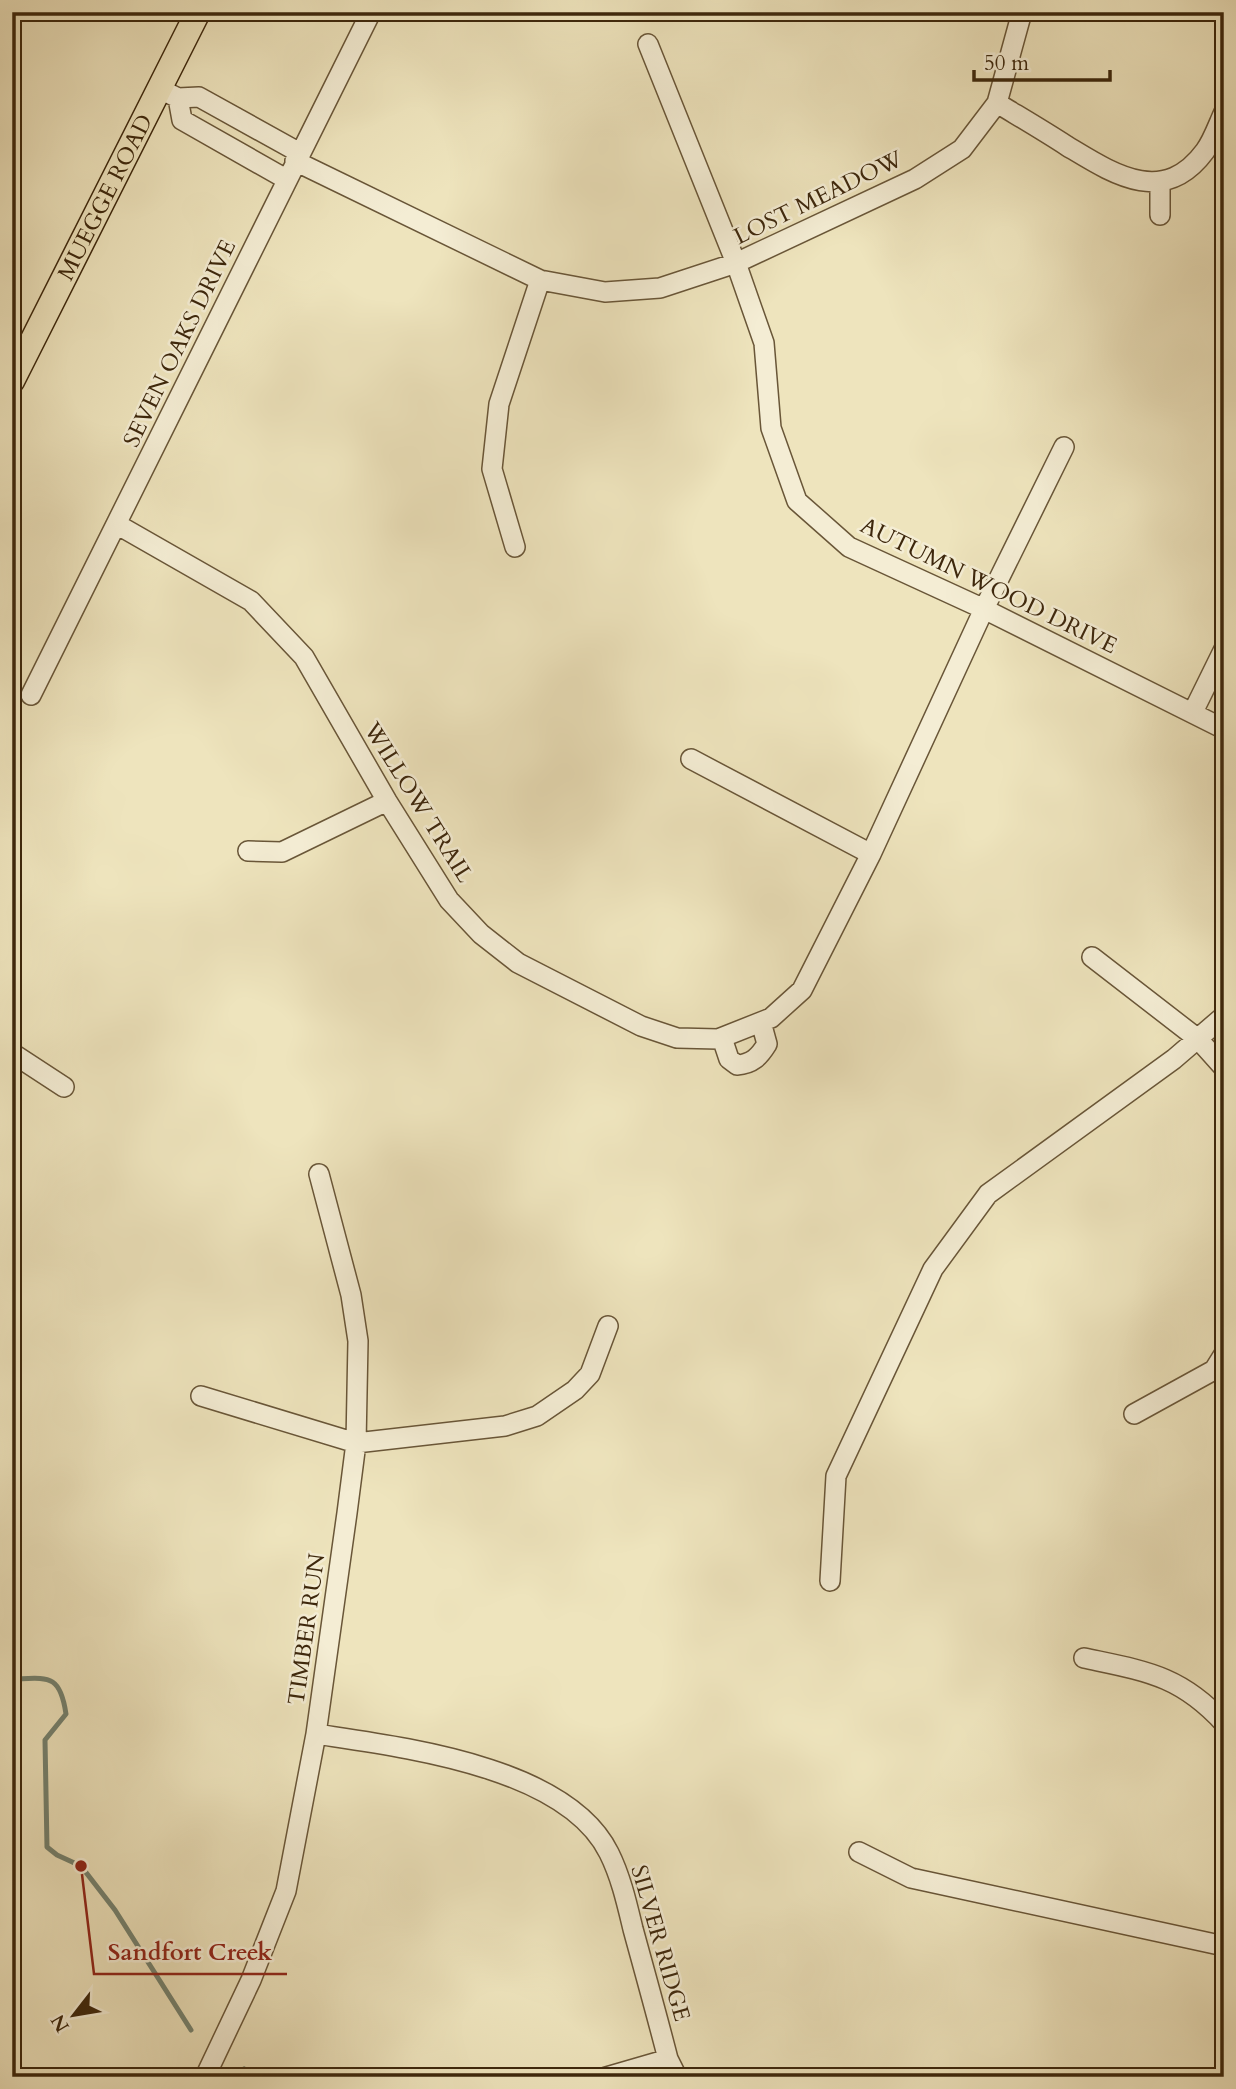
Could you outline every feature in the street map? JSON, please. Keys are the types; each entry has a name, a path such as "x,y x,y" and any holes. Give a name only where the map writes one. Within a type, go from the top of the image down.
{"main road":[{"name":"MUEGGE ROAD","path":"12,382 169,94 198,12"}],"street":[{"name":"SEVEN OAKS DRIVE","path":"31,695 118,525 286,179 371,12"},
{"name":"LOST MEADOW","path":"540,280 605,292 660,288 736,263 915,178 962,149 997,103 1022,12"},
{"name":"AUTUMN WOOD DRIVE","path":"648,44 736,263 764,344 771,428 797,501 849,547 984,609 1224,729"},
{"path":"169,94 200,97 298,157 540,280 499,404 492,469 515,547"},
{"path":"169,94 182,120 286,179"},
{"path":"997,103 1110,172 1135,182 1160,182 1183,173 1205,151 1224,112"},
{"path":"1160,182 1160,215"},
{"name":"WILLOW TRAIL","path":"118,525 251,601 304,657 387,801 449,900 481,934 518,963 641,1026 677,1038 722,1038 771,1018 802,990 871,854 984,609 1064,447"},
{"path":"1193,712 1224,649"},
{"path":"691,759 871,854"},
{"path":"248,851 282,852 387,801"},
{"path":"1093,957 1198,1039 1224,1068"},
{"path":"830,1581 836,1476 933,1269 988,1194 1198,1039 1224,1016"},
{"path":"722,1038 730,1059 737,1065 748,1064 760,1056 767,1044 761,1023"},
{"path":"12,1053 64,1087"},
{"name":"TIMBER RUN","path":"205,2077 251,1980 286,1891 316,1734 356,1443 358,1341 351,1295 318,1174"},
{"path":"201,1396 356,1443 505,1426 537,1416 575,1390 590,1374 608,1326"},
{"path":"1134,1414 1214,1370 1224,1354"},
{"path":"1084,1658 1146,1671 1182,1685 1224,1723"},
{"name":"SILVER RIDGE","path":"316,1734 430,1752 483,1766 568,1808 591,1828 609,1851 620,1880 672,2068"},
{"path":"859,1852 911,1878 1224,1947"},
{"path":"606,2077 672,2068"}],"waterway":[{"path":"12,1560 17,1573 12,1583"},
{"path":"12,1679 35,1678 50,1681 60,1691 66,1714 45,1740 47,1847 57,1855 81,1866 115,1910 191,2030"},
{"path":"244,2069 250,2077"}],"place":[{"name":"Sandfort Creek","path":"81,1866"}]}
